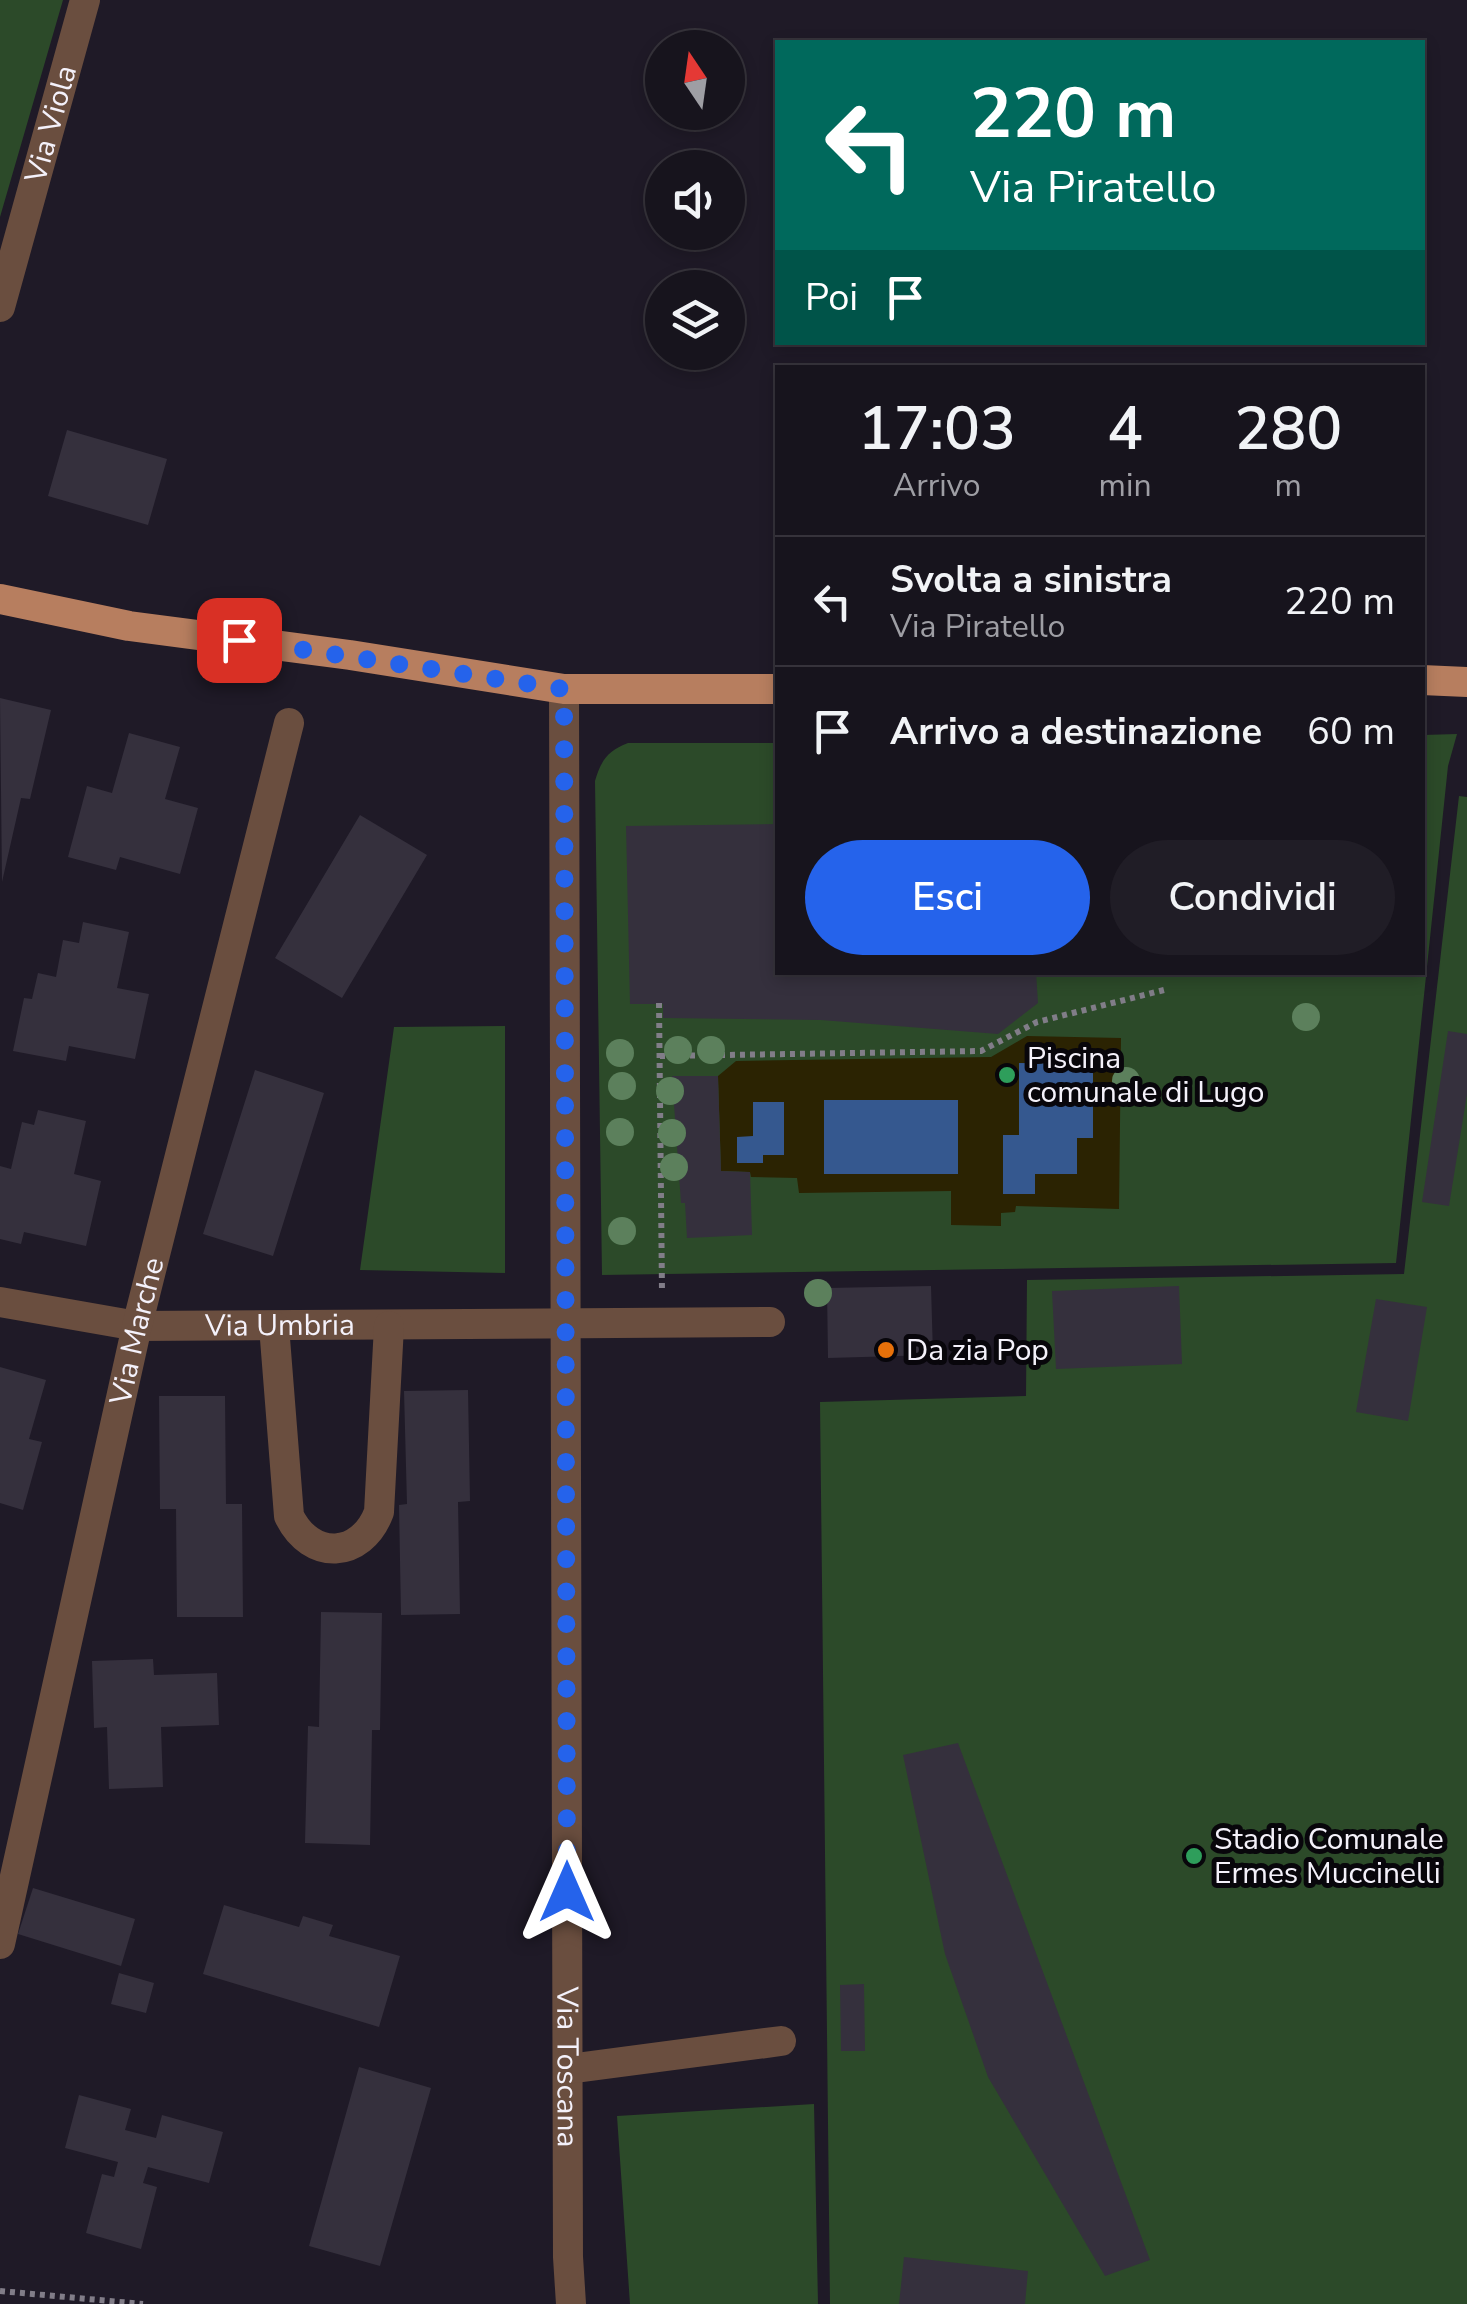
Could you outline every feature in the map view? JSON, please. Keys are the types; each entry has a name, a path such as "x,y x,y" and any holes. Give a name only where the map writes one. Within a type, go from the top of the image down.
{"main road":[{"path":"0,599 129,626 564,689 775,689"},
{"path":"1425,680 1467,682"}],"street":[{"name":"Via Viola","path":"0,307 84,0"},
{"name":"Via Toscana","path":"564,689 568,2257 572,2304"},
{"name":"Via Marche","path":"0,1944 137,1326 289,723"},
{"name":"Via Umbria","path":"0,1302 137,1326 770,1322"},
{"path":"274,1326 288,1516 306,1540 336,1549 364,1538 374,1527 379,1512 389,1326"},
{"path":"568,2068 781,2041"}],"path":[{"path":"660,1056 981,1051 1037,1022 1164,990"},
{"path":"659,1003 662,1324"},
{"path":"0,2291 143,2304"}],"green space":[{"path":"0,0 63,0 0,217"},
{"name":"Piscina comunale di Lugo","path":"1457,734 1448,766 1396,1263 602,1275 595,781 603,762 615,749 628,743 775,743 775,975 1425,975 1425,735"},
{"name":"Stadio Comunale Ermes Muccinelli","path":"1459,796 1467,797 1467,2304 830,2304 820,1402 1026,1396 1027,1280 1404,1274"},
{"path":"505,1026 505,1273 360,1270 394,1027"},
{"path":"814,2104 818,2304 630,2304 617,2116"}],"sand":[{"path":"1027,1036 1121,1038 1119,1209 1016,1206 1015,1212 1001,1213 1001,1226 951,1225 951,1191 799,1193 797,1178 751,1177 750,1172 721,1171 718,1076 736,1061 991,1057","holes":["1003,1136 1076,1138 1035,1174"]}],"water":[{"path":"1019,1063 1093,1064 1093,1138 1077,1138 1077,1174 1035,1174 1035,1194 1003,1194 1003,1135 1019,1135"},
{"path":"824,1100 958,1100 958,1174 824,1174"},
{"path":"753,1102 784,1102 784,1155 763,1155 763,1163 737,1163 737,1137 753,1136"}],"building":[{"path":"67,430 167,459 148,525 48,496"},
{"path":"0,698 51,710 30,799 21,798 2,882"},
{"path":"129,733 180,747 165,799 198,808 180,874 120,857 116,870 68,857 87,786 112,793"},
{"path":"360,815 427,855 342,998 275,958"},
{"path":"775,824 775,975 1036,975 1038,1003 998,1034 821,1020 663,1018 663,1004 630,1004 626,826"},
{"path":"83,922 129,932 117,988 149,994 135,1059 69,1046 66,1061 13,1051 24,998 32,999 38,973 56,977 63,940 79,943"},
{"path":"1448,1031 1467,1034 1467,1094 1449,1206 1422,1202"},
{"path":"255,1070 324,1093 273,1256 203,1234"},
{"path":"672,1076 718,1076 721,1171 750,1172 752,1235 687,1238"},
{"path":"38,1110 86,1121 74,1174 101,1181 86,1246 24,1232 21,1244 0,1239 0,1166 11,1169 22,1122 34,1125"},
{"path":"931,1286 933,1355 828,1358 827,1288"},
{"path":"1179,1286 1182,1364 1056,1369 1052,1291"},
{"path":"1376,1299 1427,1307 1408,1421 1356,1412"},
{"path":"0,1367 46,1380 29,1439 42,1442 23,1510 0,1503"},
{"path":"468,1390 470,1501 458,1502 460,1614 401,1615 399,1505 407,1504 404,1391"},
{"path":"159,1396 225,1396 226,1504 242,1504 243,1617 177,1617 176,1509 160,1509"},
{"path":"321,1612 382,1613 380,1730 372,1730 370,1845 305,1843 308,1726 319,1727"},
{"path":"153,1659 154,1675 217,1673 219,1725 161,1727 163,1787 109,1789 107,1727 94,1728 92,1661"},
{"path":"958,1743 1150,2260 1105,2276 988,2077 945,1954 903,1755"},
{"path":"33,1888 135,1919 121,1966 18,1934"},
{"path":"224,1905 299,1927 303,1916 333,1925 329,1936 400,1956 379,2027 203,1974"},
{"path":"119,1973 154,1983 146,2013 111,2004"},
{"path":"864,1984 865,2051 841,2051 840,1985"},
{"path":"359,2067 431,2088 380,2266 309,2246"},
{"path":"79,2095 131,2109 125,2130 156,2138 162,2115 223,2132 209,2183 148,2167 143,2183 157,2187 141,2249 86,2233 102,2174 114,2177 118,2162 65,2148"},
{"path":"904,2257 1028,2271 1025,2304 899,2304"}],"place":[{"name":"Piscina comunale di Lugo","path":"1007,1075"},
{"name":"Da zia Pop","path":"886,1350"},
{"name":"Stadio Comunale Ermes Muccinelli","path":"1194,1856"}],"route":[{"path":"239,640 564,689 567,1892"}]}
